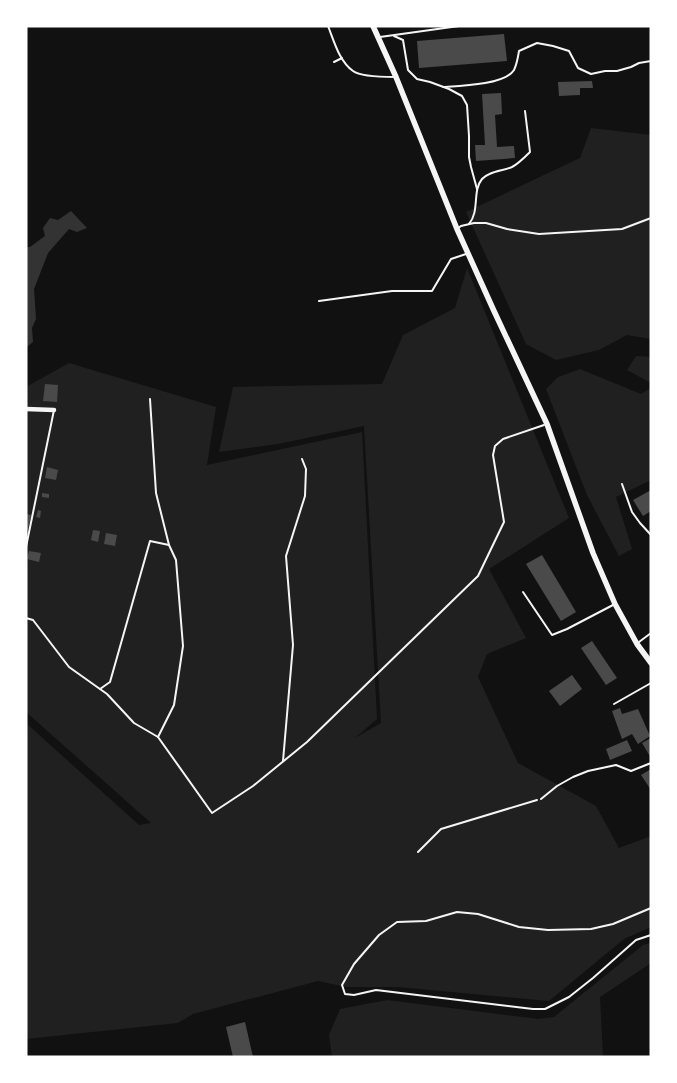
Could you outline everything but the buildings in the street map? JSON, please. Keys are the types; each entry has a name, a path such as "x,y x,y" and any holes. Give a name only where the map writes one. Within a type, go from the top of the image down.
{"street":[{"path":"373,26 396,77 468,254 547,424 594,553 615,604 637,644 651,663"},
{"path":"26,409 54,410"}],"lane":[{"path":"328,26 342,58 354,72 376,77 396,77"},
{"path":"378,38 459,26"},
{"path":"394,36 403,40 408,70 417,79 430,82 462,96 467,105 470,167 477,189"},
{"path":"443,87 476,85 504,78 513,71 519,51 537,43 569,51 578,68 591,74 617,71 651,61"},
{"path":"334,62 342,58"},
{"path":"468,224 473,219 477,189 482,178 497,171 511,168 530,152 525,111"},
{"path":"458,229 468,224 486,223 507,229 539,234 622,229 651,218"},
{"path":"320,301 392,291 432,291 451,259 468,254"},
{"path":"150,399 156,493 169,545 176,560 183,646 174,705 158,737"},
{"path":"26,548 54,410"},
{"path":"26,618 33,620 69,667 107,694 134,723 158,737 212,813 253,786 307,742 478,576 504,522 493,454 495,446 503,439 547,424"},
{"path":"283,761 293,645 286,556 305,496 306,469 302,459"},
{"path":"622,484 632,512 651,535"},
{"path":"100,689 110,682 150,541 169,545"},
{"path":"522,592 552,635 615,604"},
{"path":"637,644 651,633"},
{"path":"614,704 651,683"},
{"path":"541,799 557,786 588,771 616,765 631,771 651,763"},
{"path":"651,908 613,924 591,928 548,930 519,927 478,914 457,912 426,921 397,922 379,935 354,964 342,985 345,994 354,995 376,990 533,1010 545,1009 569,997 636,940 651,935"}],"path":[{"path":"418,852 441,828 541,799"}],"shaded area":[{"path":"591,128 651,135 651,339 627,335 599,350 556,360 526,344 466,212 580,158"},
{"path":"71,211 87,228 77,232 69,229 48,253 34,289 36,319 32,328 33,342 27,347 26,247 30,247 45,236 43,228 50,218 58,220"},
{"path":"467,268 569,518 489,569 526,638 487,654 478,677 518,763 596,806 619,848 651,836 651,927 624,939 549,1001 398,987 346,987 318,981 193,1014 178,1023 26,1039 26,723 139,825 151,823 26,712 26,387 69,363 216,407 207,465 362,432 377,719 355,738 381,723 364,426 278,444 219,452 233,387 382,384 403,335 455,308"},
{"path":"636,356 651,357 651,383 627,370"},
{"path":"580,369 641,394 651,388 651,480 616,497 632,549 619,556 587,495 546,389 558,377"},
{"path":"651,943 651,963 600,997 603,1057 332,1057 329,1035 340,1009 387,1000 538,1019 554,1017 643,945"}]}
